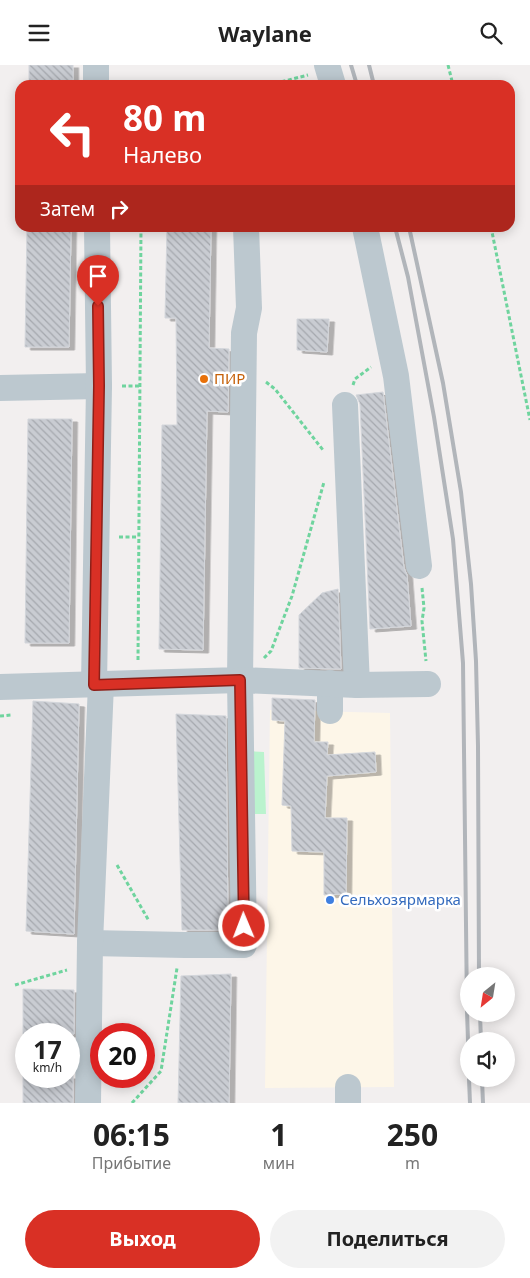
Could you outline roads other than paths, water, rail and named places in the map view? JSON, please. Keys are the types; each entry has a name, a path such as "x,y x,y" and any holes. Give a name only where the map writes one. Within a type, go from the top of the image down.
{"lane":[{"path":"96,65 96,80"},
{"path":"88,1103 97,684 99,386 97,232"},
{"path":"90,953 174,945 244,945 240,680 244,333 249,308 246,232"},
{"path":"367,232 397,386 419,566"},
{"path":"0,388 99,386"},
{"path":"345,405 357,685"},
{"path":"0,687 240,680 357,685 428,684"},
{"path":"330,683 330,711"}],"railway":[{"path":"351,65 356,80"},
{"path":"369,65 373,80"},
{"path":"396,232 408,277 434,417 453,539 463,663 468,1032"},
{"path":"410,232 443,383 461,492 471,584 476,661 478,746 479,967"},
{"path":"480,1023 481,1032"},
{"path":"469,1087 470,1103"},
{"path":"482,1087 483,1103"}],"place":[{"name":"ПИР","path":"204,379"},
{"name":"Сельхозярмарка","path":"330,900"}]}
